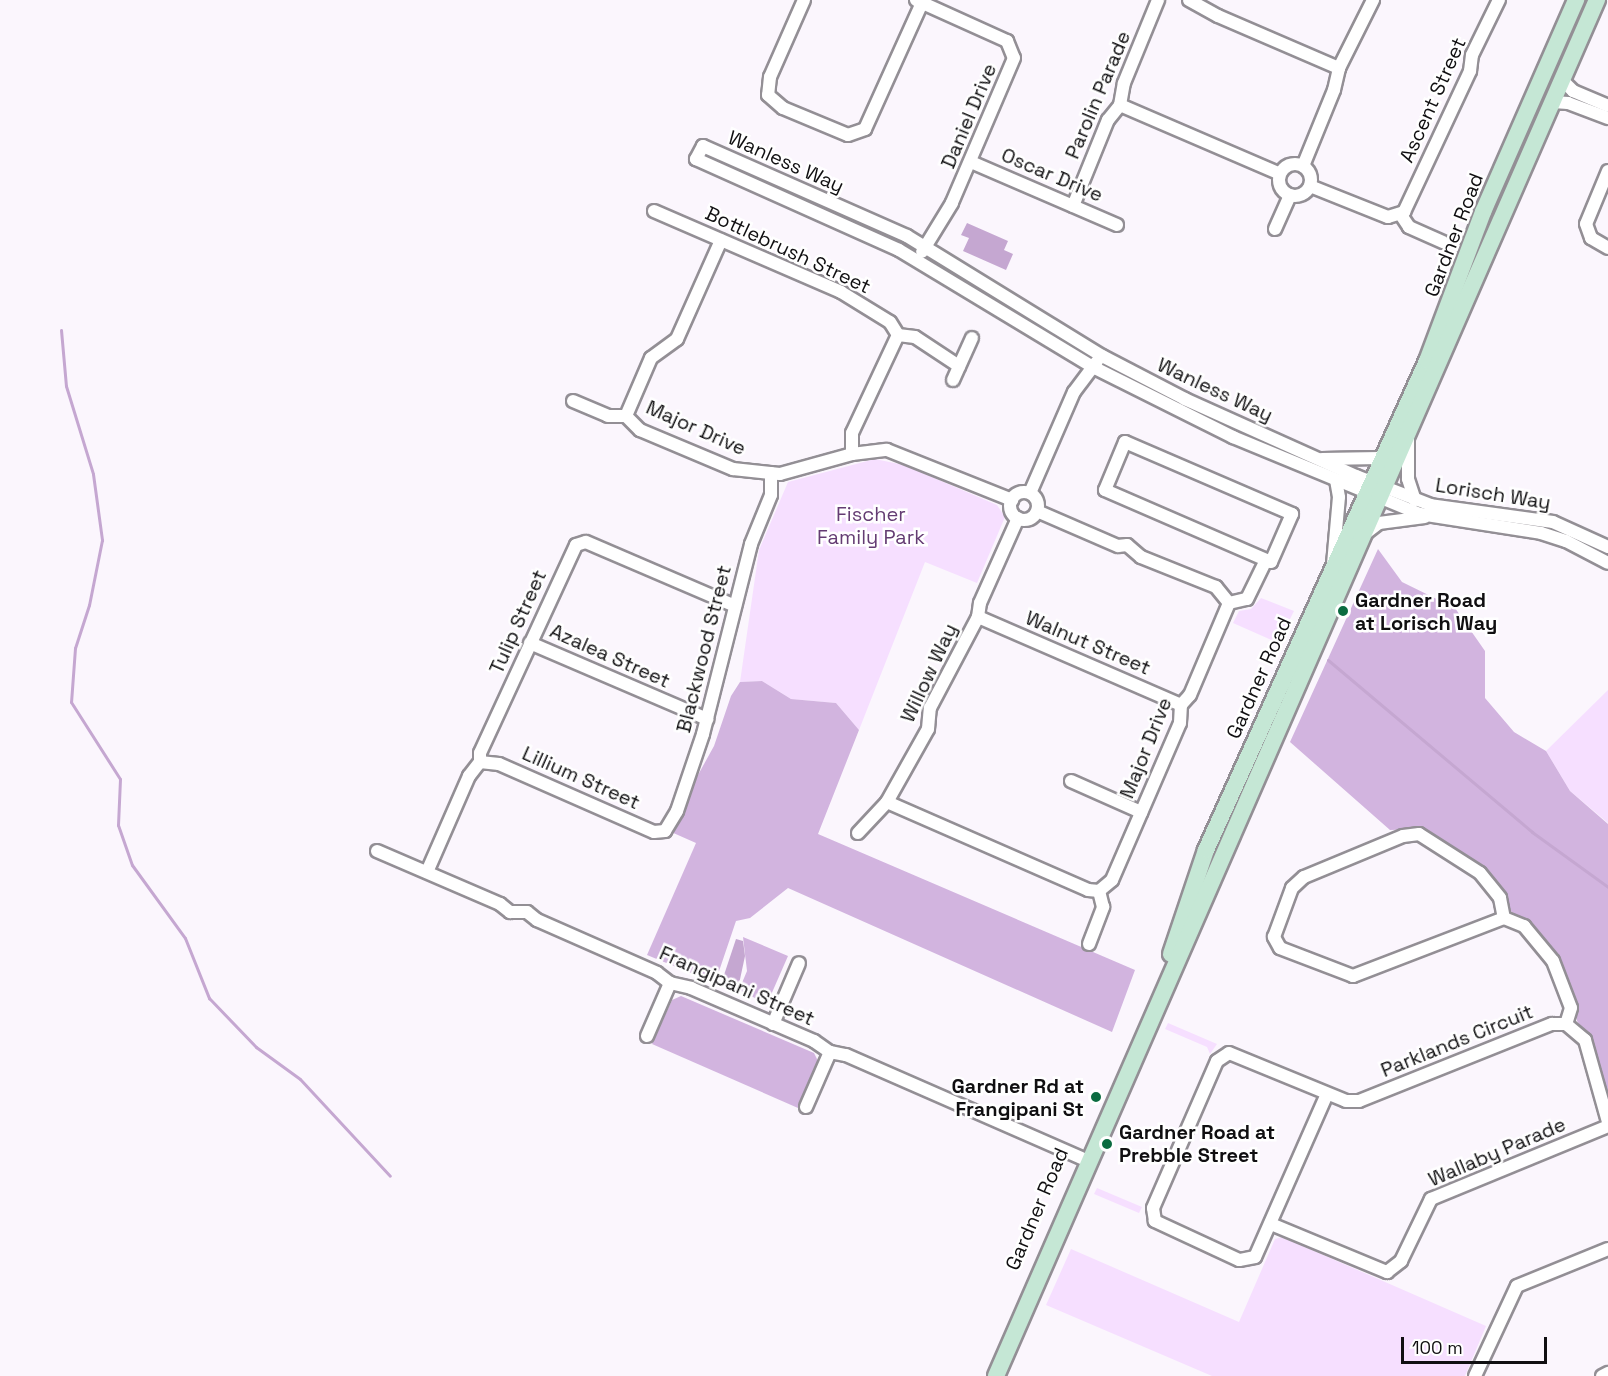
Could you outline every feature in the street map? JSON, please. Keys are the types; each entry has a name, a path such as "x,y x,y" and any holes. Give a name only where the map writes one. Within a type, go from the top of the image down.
{"street":[{"path":"804,0 770,77 768,95 783,108 848,135 866,129 918,2"},
{"name":"Parolin Parade","path":"1073,206 1108,120 1120,105 1124,83 1158,0"},
{"path":"1189,0 1218,16 1339,68"},
{"path":"1303,166 1334,90 1339,68 1373,0"},
{"name":"Ascent Street","path":"1401,215 1470,71 1472,55 1498,0"},
{"name":"Gardner Road","path":"996,1376 1366,533 1376,490 1380,458 1436,340 1483,212 1576,0"},
{"name":"Gardner Road","path":"988,1376 1177,941 1206,850 1333,566 1408,435 1597,0"},
{"name":"Daniel Drive","path":"916,260 952,203 971,162 1011,69 1012,48 996,35 918,2"},
{"path":"1562,80 1573,91 1608,106"},
{"path":"1553,102 1568,103 1608,118"},
{"path":"1120,105 1280,174"},
{"name":"Wanless Way","path":"703,146 925,247 1102,356 1318,459 1376,490 1336,480 1178,412 1093,367 916,260 696,159 703,146"},
{"name":"Oscar Drive","path":"971,162 1117,225"},
{"path":"1288,165 1303,166 1310,174 1310,186 1302,194 1290,195 1280,185 1280,174 1288,165"},
{"path":"1608,171 1586,224 1591,238 1608,248"},
{"path":"1310,186 1388,217 1401,215 1409,227 1443,242"},
{"path":"1275,229 1290,195"},
{"name":"Bottlebrush Street","path":"654,211 841,292 890,322 898,335"},
{"path":"626,416 651,358 677,339 721,240"},
{"path":"852,454 852,433 898,335 915,337 959,366"},
{"path":"953,380 972,338"},
{"path":"1030,493 1074,392 1102,356"},
{"name":"Major Drive","path":"573,401 608,416 626,416 640,430 733,469 771,473 852,454 887,450 904,454 1012,500"},
{"name":"Gardner Road","path":"1408,435 1408,479 1415,500"},
{"path":"1125,442 1292,514 1271,562 1266,560 1104,490 1125,442"},
{"path":"1318,459 1380,458"},
{"name":"Blackwood Street","path":"665,831 677,811 707,719 751,544 771,495 771,473"},
{"path":"1333,566 1339,497 1336,480"},
{"name":"Lorisch Way","path":"1376,490 1431,506 1534,517 1572,528 1608,547"},
{"name":"Lorisch Way","path":"1376,490 1429,516"},
{"path":"1022,492 1030,493 1038,502 1037,510 1029,519 1018,518 1012,512 1012,500 1022,492"},
{"path":"1037,510 1118,546 1127,545 1141,557 1216,587 1229,603 1247,599 1266,560"},
{"name":"Lorisch Way","path":"1366,533 1379,523 1429,516 1496,523 1566,541 1608,563"},
{"name":"Willow Way","path":"858,833 887,802 928,729 930,708 978,617 980,603 1018,518"},
{"name":"Tulip Street","path":"427,873 469,776 480,762 480,753 570,553 576,545 586,542 735,606"},
{"name":"Major Drive","path":"1099,891 1112,880 1180,723 1181,705 1190,695 1229,603"},
{"name":"Walnut Street","path":"978,617 1181,705"},
{"name":"Azalea Street","path":"530,642 707,719"},
{"name":"Lillium Street","path":"480,762 499,764 654,832 665,831"},
{"path":"1071,781 1141,812"},
{"path":"887,802 1088,890 1099,891 1102,907 1089,944"},
{"path":"1504,918 1500,898 1480,873 1426,837 1412,833 1304,876 1292,888 1274,937 1280,948 1353,976 1504,918 1524,926 1553,961 1571,1008 1566,1024 1585,1040 1608,1124"},
{"name":"Frangipani Street","path":"377,851 500,904 510,912 526,912 537,920 657,973 670,983 691,988 830,1052 846,1055 1082,1158"},
{"path":"773,1024 799,963"},
{"path":"647,1036 670,983"},
{"name":"Parklands Circuit","path":"1327,1094 1258,1252 1244,1261 1159,1224 1154,1208 1223,1055 1237,1054 1327,1094 1359,1101 1552,1024 1566,1024"},
{"path":"806,1107 830,1052"},
{"name":"Wallaby Parade","path":"1271,1224 1387,1272 1401,1261 1431,1199 1608,1124"},
{"path":"1475,1376 1517,1286 1608,1249"},
{"path":"1005,1376 1011,1341"},
{"path":"1602,1376 1608,1373"}],"green space":[{"name":"Fischer Family Park","path":"875,459 904,465 997,505 1005,517 977,583 925,562 859,730 836,703 791,699 762,681 740,682 759,550 788,482"},
{"path":"1261,598 1294,611 1278,643 1233,623 1239,611 1251,609"},
{"path":"1608,690 1608,823 1570,791 1546,751"},
{"path":"1168,1023 1217,1044 1210,1054 1207,1047 1165,1029"},
{"path":"1097,1188 1142,1207 1139,1213 1094,1194"},
{"path":"1282,1237 1486,1326 1465,1376 1212,1376 1046,1305 1071,1249 1239,1322 1275,1239"}],"shaded area":[{"path":"967,223 1008,241 1004,250 1013,254 1006,270 963,251 969,238 961,235"},
{"path":"1378,549 1402,582 1455,608 1485,651 1485,698 1514,732 1546,751 1570,791 1608,824 1608,1097 1593,1044 1577,1021 1576,1008 1557,958 1525,920 1512,913 1506,900 1419,829 1390,830 1290,742"},
{"path":"762,681 791,699 836,703 859,730 818,834 1135,970 1112,1032 788,888 750,918 736,921 715,983 647,955 696,843 653,824 672,822 714,746 731,696 740,682"},
{"path":"743,937 788,956 767,1004 739,990 747,971"},
{"path":"736,939 743,941 745,956 739,984 722,981"},
{"path":"681,996 814,1053 818,1061 798,1108 652,1044 672,1000"}],"waterway":[{"path":"61,330 66,386 93,474 102,540 89,605 75,648 71,702 120,779 118,825 132,865 185,938 209,998 256,1047 300,1079 390,1176"},
{"path":"1328,660 1532,832 1608,887"}],"place":[{"name":"Gardner Road at Lorisch Way","path":"1343,611"},
{"name":"Gardner Rd at Frangipani St","path":"1096,1097"},
{"name":"Gardner Road at Prebble Street","path":"1107,1144"}]}
